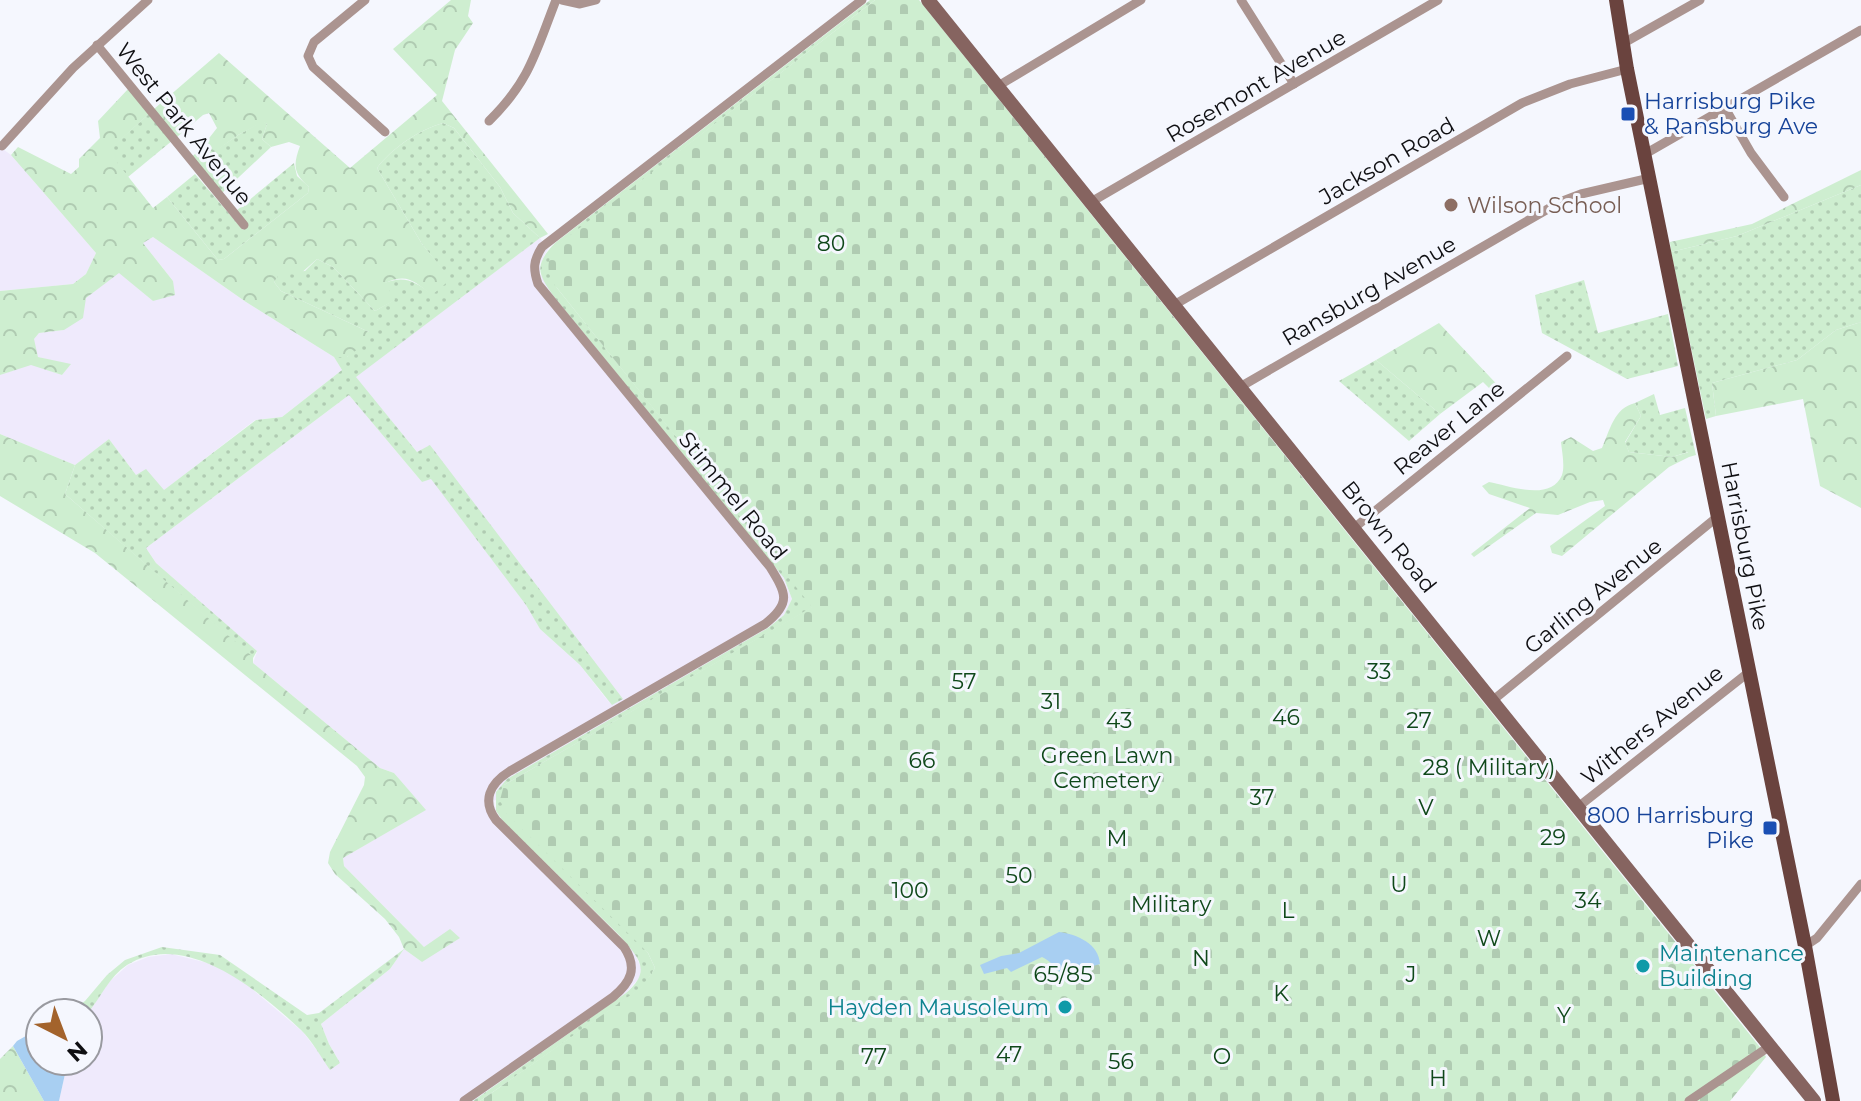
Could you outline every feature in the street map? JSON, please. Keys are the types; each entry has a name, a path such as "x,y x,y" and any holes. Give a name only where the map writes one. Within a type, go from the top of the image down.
{"main road":[{"name":"Brown Road","path":"928,0 1814,1101"},
{"name":"Harrisburg Pike","path":"1616,0 1622,44 1805,946 1833,1101"}],"street":[{"path":"2,146 43,98 148,0"},
{"path":"365,0 314,42 308,56 313,67 385,132"},
{"path":"489,121 518,91 559,0 580,4 596,0"},
{"name":"Stimmel Road","path":"464,1101 625,988 633,970 631,958 624,947 496,820 489,810 488,798 493,786 510,771 765,624 779,613 785,601 783,587 770,567 538,284 534,271 535,258 542,247 862,0"},
{"path":"998,86 1141,0"},
{"path":"1241,0 1294,84"},
{"name":"Rosemont Avenue","path":"1091,202 1438,0"},
{"path":"1622,44 1700,0"},
{"path":"1645,154 1861,30"},
{"name":"West Park Avenue","path":"97,45 244,225"},
{"name":"Jackson Road","path":"1174,305 1522,103 1570,84 1627,69"},
{"path":"1725,108 1751,153 1784,197"},
{"name":"Ransburg Avenue","path":"1240,387 1560,202 1650,178"},
{"name":"Reaver Lane","path":"1354,528 1567,356"},
{"name":"Garling Avenue","path":"1492,701 1716,518"},
{"name":"Withers Avenue","path":"1578,807 1749,672"},
{"path":"1805,946 1817,938 1861,884"},
{"path":"1689,1101 1770,1046"}],"shaded area":[{"path":"0,147 11,155 96,253 86,274 73,284 0,291"},
{"path":"153,237 246,302 334,357 342,370 282,417 255,420 163,491 136,475 109,439 75,465 0,434 0,375 31,364 62,375 70,365 38,357 33,340 39,333 64,330 85,299 119,272 153,301 173,281 143,243"},
{"path":"540,238 548,249 540,264 540,274 784,578 792,599 784,615 768,628 494,801 503,821 634,951 641,968 640,977 626,993 473,1101 59,1101 64,1077 104,1077 104,997 99,997 109,982 128,965 148,957 171,954 212,964 239,978 303,1032 331,1069 340,1063 321,1024 390,969 404,949 422,962 424,947 344,866 343,858 425,810 394,773 380,768 253,663 257,652 156,563 146,548 349,395 422,482 431,478 526,605 540,629 580,665 611,705 430,445 418,453 355,377"}],"green space":[{"path":"451,0 471,0 468,16 473,23 455,50 442,101 548,234 540,238 513,213 500,187 454,128 443,123 407,140 377,168 422,244 451,279 432,295 415,282 405,279 385,283 395,300 375,311 333,267 317,259 299,275 280,273 274,282 281,291 369,332 370,340 347,357 334,357 246,302 153,237 143,243 173,281 175,295 153,301 119,273 86,298 83,318 64,330 39,333 34,339 38,357 71,364 62,375 31,365 0,375 0,291 73,284 86,274 96,253 11,155 18,147 71,174 79,167 79,159 100,138 98,121 129,88 150,113 108,151 153,208 167,197 218,260 224,259 308,193 309,187 296,168 300,146 289,142 271,147 262,139 267,124 263,122 209,156 203,155 199,151 217,128 209,113 177,137 154,109 219,53 350,168 437,95 393,49"},
{"path":"870,0 875,0 556,247 551,258 551,272 557,288 813,607 504,785 648,953 655,968 643,987 480,1101 473,1101 626,993 641,970 637,957 619,935 503,821 496,811 496,792 507,779 768,628 784,615 792,599 784,578 555,298 540,270 543,258 555,243"},
{"name":"Green Lawn Cemetery","path":"875,0 919,0 1763,1051 1766,1057 1730,1101 480,1101 642,987 655,968 648,953 506,813 500,800 504,785 812,607 557,288 549,273 550,258 555,247"},
{"path":"150,113 173,140 128,177 107,151"},
{"path":"263,121 267,124 262,139 271,147 222,193 191,157 199,151 209,155"},
{"path":"443,123 454,128 500,187 513,213 540,238 356,377 417,452 430,445 623,699 612,705 580,665 540,629 526,605 431,479 422,482 349,395 146,548 156,563 257,651 253,658 65,494 75,465 109,439 136,475 146,469 164,490 256,420 282,417 342,370 334,357 347,357 369,332 281,291 274,282 279,273 305,271 317,259 333,267 375,311 394,300 384,283 409,281 432,294 450,279 422,244 377,168 407,140"},
{"path":"294,163 297,176 309,187 308,193 224,259 218,260 167,197 195,174 243,230 248,226 236,211"},
{"path":"1861,170 1861,185 1737,236 1671,252 1670,242 1752,224"},
{"path":"1861,185 1861,322 1836,330 1797,360 1712,383 1716,416 1706,419 1671,252 1737,236"},
{"path":"1584,280 1598,333 1668,314 1678,366 1627,379 1542,333 1535,295"},
{"path":"1861,322 1861,508 1820,486 1803,399 1716,416 1712,383 1797,360 1836,330"},
{"path":"1439,323 1506,394 1500,399 1483,382 1440,414 1376,360"},
{"path":"1376,360 1440,414 1409,441 1339,381"},
{"path":"1654,394 1660,415 1685,408 1696,455 1689,457 1688,452 1672,457 1629,452 1625,443 1641,416 1635,403"},
{"path":"1635,403 1641,416 1625,442 1629,452 1672,457 1689,452 1689,457 1669,467 1562,556 1552,553 1550,546 1605,506 1603,500 1558,515 1536,513 1474,557 1471,554 1530,508 1489,494 1482,486 1489,482 1518,489 1549,488 1562,475 1561,442 1571,437 1593,451 1602,448 1617,415"},
{"path":"0,434 75,465 65,494 253,657 253,663 380,768 394,773 426,810 343,858 344,866 424,947 450,929 460,938 422,962 404,949 385,919 335,874 328,863 330,852 364,785 365,777 357,766 95,553 0,496"},
{"path":"162,947 220,955 307,1015 319,1013 404,949 390,969 321,1024 340,1063 330,1070 305,1034 265,999 221,969 197,959 173,954 149,956 127,965 99,997 88,997 125,960"},
{"path":"13,1046 24,1066 24,1077 30,1077 44,1101 0,1101 0,1059"}],"water":[{"path":"1059,932 1086,941 1096,951 1100,964 1083,969 1078,980 1067,978 1042,957 1011,972 1007,968 984,974 980,965 1001,956 1019,953"},
{"path":"24,1037 24,1066 13,1046"},
{"path":"30,1077 64,1077 59,1101 44,1101"}],"place":[{"name":"Harrisburg Pike & Ransburg Ave","path":"1628,114"},
{"name":"Wilson School","path":"1451,205"},
{"name":"800 Harrisburg Pike","path":"1770,828"},
{"name":"Maintenance Building","path":"1643,966"},
{"name":"Hayden Mausoleum","path":"1065,1007"}],"park label":[{"name":"80","path":"831,243"},
{"name":"33","path":"1379,671"},
{"name":"57","path":"964,681"},
{"name":"31","path":"1051,701"},
{"name":"46","path":"1286,717"},
{"name":"43","path":"1119,720"},
{"name":"27","path":"1419,720"},
{"name":"66","path":"922,760"},
{"name":"28 ( Military)","path":"1489,767"},
{"name":"37","path":"1262,797"},
{"name":"V","path":"1426,807"},
{"name":"29","path":"1553,837"},
{"name":"M","path":"1117,838"},
{"name":"50","path":"1019,875"},
{"name":"U","path":"1399,884"},
{"name":"100","path":"910,890"},
{"name":"34","path":"1588,900"},
{"name":"Military","path":"1171,904"},
{"name":"L","path":"1288,910"},
{"name":"W","path":"1489,938"},
{"name":"N","path":"1201,958"},
{"name":"65/85","path":"1063,974"},
{"name":"J","path":"1411,974"},
{"name":"K","path":"1281,993"},
{"name":"Y","path":"1564,1015"},
{"name":"47","path":"1009,1054"},
{"name":"77","path":"874,1056"},
{"name":"O","path":"1222,1056"},
{"name":"56","path":"1121,1061"},
{"name":"H","path":"1438,1078"}]}
